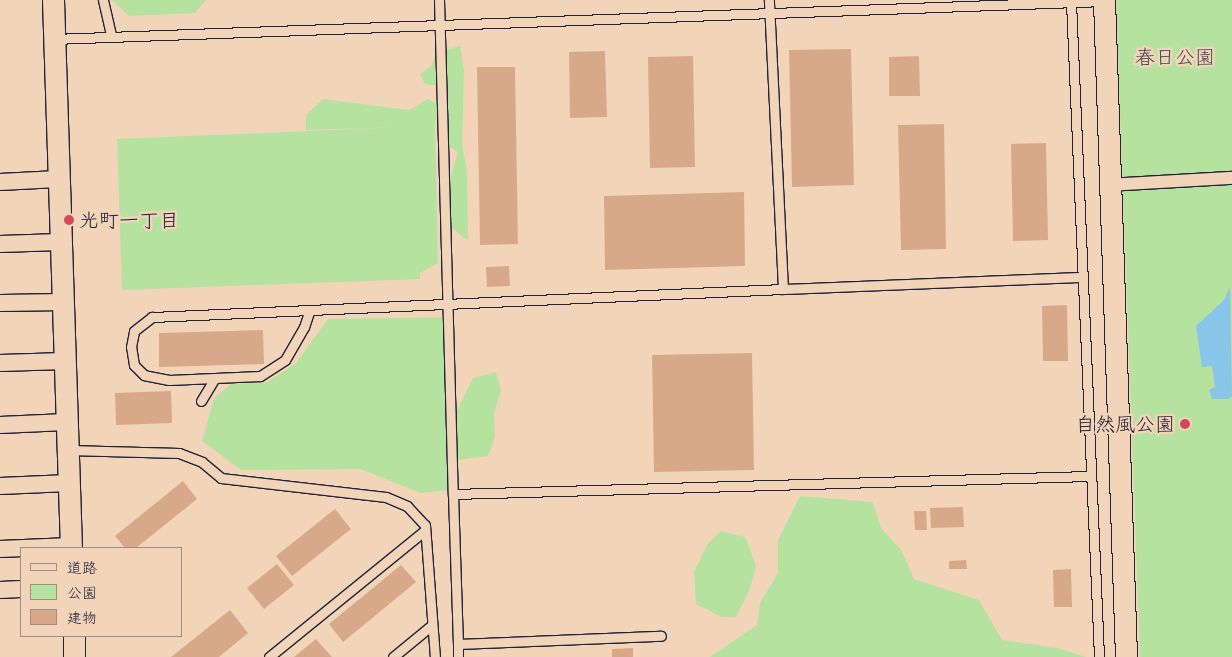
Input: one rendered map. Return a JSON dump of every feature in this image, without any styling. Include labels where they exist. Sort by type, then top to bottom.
[{"type":"street","points":[[53,0],[71,547]]},
{"type":"street","points":[[1104,1],[1126,657]]},
{"type":"street","points":[[1109,185],[1232,178]]},
{"type":"street","points":[[0,182],[58,179]]},
{"type":"street","points":[[0,244],[60,242]]},
{"type":"street","points":[[0,303],[64,302]]},
{"type":"street","points":[[0,364],[65,361]]},
{"type":"street","points":[[0,425],[66,422]]},
{"type":"street","points":[[0,486],[69,483]]},
{"type":"street","points":[[0,549],[20,548]]},
{"type":"street","points":[[0,590],[20,589]]},
{"type":"street","points":[[74,637],[74,657]]},
{"type":"lane","points":[[103,0],[111,36]]},
{"type":"lane","points":[[439,0],[458,657]]},
{"type":"lane","points":[[769,0],[783,289]]},
{"type":"lane","points":[[54,39],[769,13],[933,4],[1104,1]]},
{"type":"lane","points":[[1071,2],[1089,476],[1099,657]]},
{"type":"lane","points":[[309,312],[304,327],[285,360],[260,376],[168,380],[144,375],[134,365],[131,347],[134,332],[152,318],[309,312],[448,302],[1081,277]]},
{"type":"lane","points":[[201,401],[214,379]]},
{"type":"lane","points":[[68,450],[179,453],[202,462],[221,478],[386,497],[407,506],[425,530],[435,657]]},
{"type":"lane","points":[[453,494],[1089,476]]},
{"type":"lane","points":[[269,657],[425,530]]},
{"type":"lane","points":[[393,657],[432,625]]},
{"type":"lane","points":[[458,644],[662,636]]},
{"type":"green space","points":[[112,0],[206,0],[195,13],[129,16]]},
{"type":"green space","name":"自然風公園","points":[[1116,0],[1232,0],[1232,657],[1140,657]]},
{"type":"green space","points":[[460,46],[464,70],[462,145],[467,170],[468,241],[450,226],[442,205],[458,152],[443,142],[439,86],[425,84],[420,74],[431,66],[437,52]]},
{"type":"green space","points":[[323,99],[409,110],[428,99],[440,105],[435,122],[438,263],[420,273],[420,279],[122,290],[117,139],[402,127],[306,130],[306,115]]},
{"type":"green space","points":[[449,317],[450,490],[421,493],[360,469],[241,470],[202,441],[214,398],[231,384],[266,383],[296,363],[328,319]]},
{"type":"green space","points":[[496,372],[501,391],[494,413],[495,437],[488,456],[456,460],[456,413],[473,378]]},
{"type":"green space","points":[[800,496],[873,502],[881,528],[902,551],[914,579],[979,600],[1002,640],[1058,648],[1086,657],[710,657],[757,625],[760,603],[778,573],[778,540]]},
{"type":"green space","points":[[721,531],[745,537],[756,565],[750,589],[736,617],[722,617],[696,604],[694,572],[708,543]]},
{"type":"water","points":[[1230,287],[1232,396],[1228,399],[1212,399],[1209,390],[1215,387],[1212,366],[1202,367],[1196,326],[1224,300]]},
{"type":"building","points":[[851,49],[854,185],[792,187],[789,50]]},
{"type":"building","points":[[605,51],[607,117],[570,118],[569,52]]},
{"type":"building","points":[[693,56],[695,167],[650,168],[648,57]]},
{"type":"building","points":[[919,56],[920,96],[889,96],[889,57]]},
{"type":"building","points":[[477,67],[515,67],[518,244],[480,245]]},
{"type":"building","points":[[944,124],[946,249],[901,250],[898,125]]},
{"type":"building","points":[[1046,143],[1048,240],[1013,241],[1011,144]]},
{"type":"building","points":[[744,192],[745,266],[605,270],[604,196]]},
{"type":"building","points":[[509,266],[510,286],[487,287],[486,267]]},
{"type":"building","points":[[1067,305],[1068,361],[1043,361],[1042,306]]},
{"type":"building","points":[[263,330],[264,364],[159,367],[159,333]]},
{"type":"building","points":[[752,353],[754,470],[654,472],[652,355]]},
{"type":"building","points":[[171,391],[172,423],[116,425],[115,393]]},
{"type":"building","points":[[183,481],[197,499],[137,547],[124,547],[115,536]]},
{"type":"building","points":[[963,507],[964,527],[931,528],[930,508]]},
{"type":"building","points":[[335,509],[351,529],[292,576],[276,556]]},
{"type":"building","points":[[914,511],[926,511],[927,530],[915,530]]},
{"type":"building","points":[[966,560],[967,569],[949,569],[949,561]]},
{"type":"building","points":[[277,564],[294,585],[264,609],[247,588]]},
{"type":"building","points":[[401,565],[416,582],[343,642],[329,624]]},
{"type":"building","points":[[1071,569],[1072,607],[1054,607],[1053,570]]},
{"type":"building","points":[[230,610],[248,633],[219,657],[171,657]]},
{"type":"building","points":[[316,639],[332,657],[294,657]]},
{"type":"building","points":[[633,648],[633,657],[612,657],[612,649]]},
{"type":"place","name":"光町一丁目","points":[[69,220]]},
{"type":"place","name":"自然風公園","points":[[1185,424]]},
{"type":"park label","name":"春日公園","points":[[1175,57]]}]
